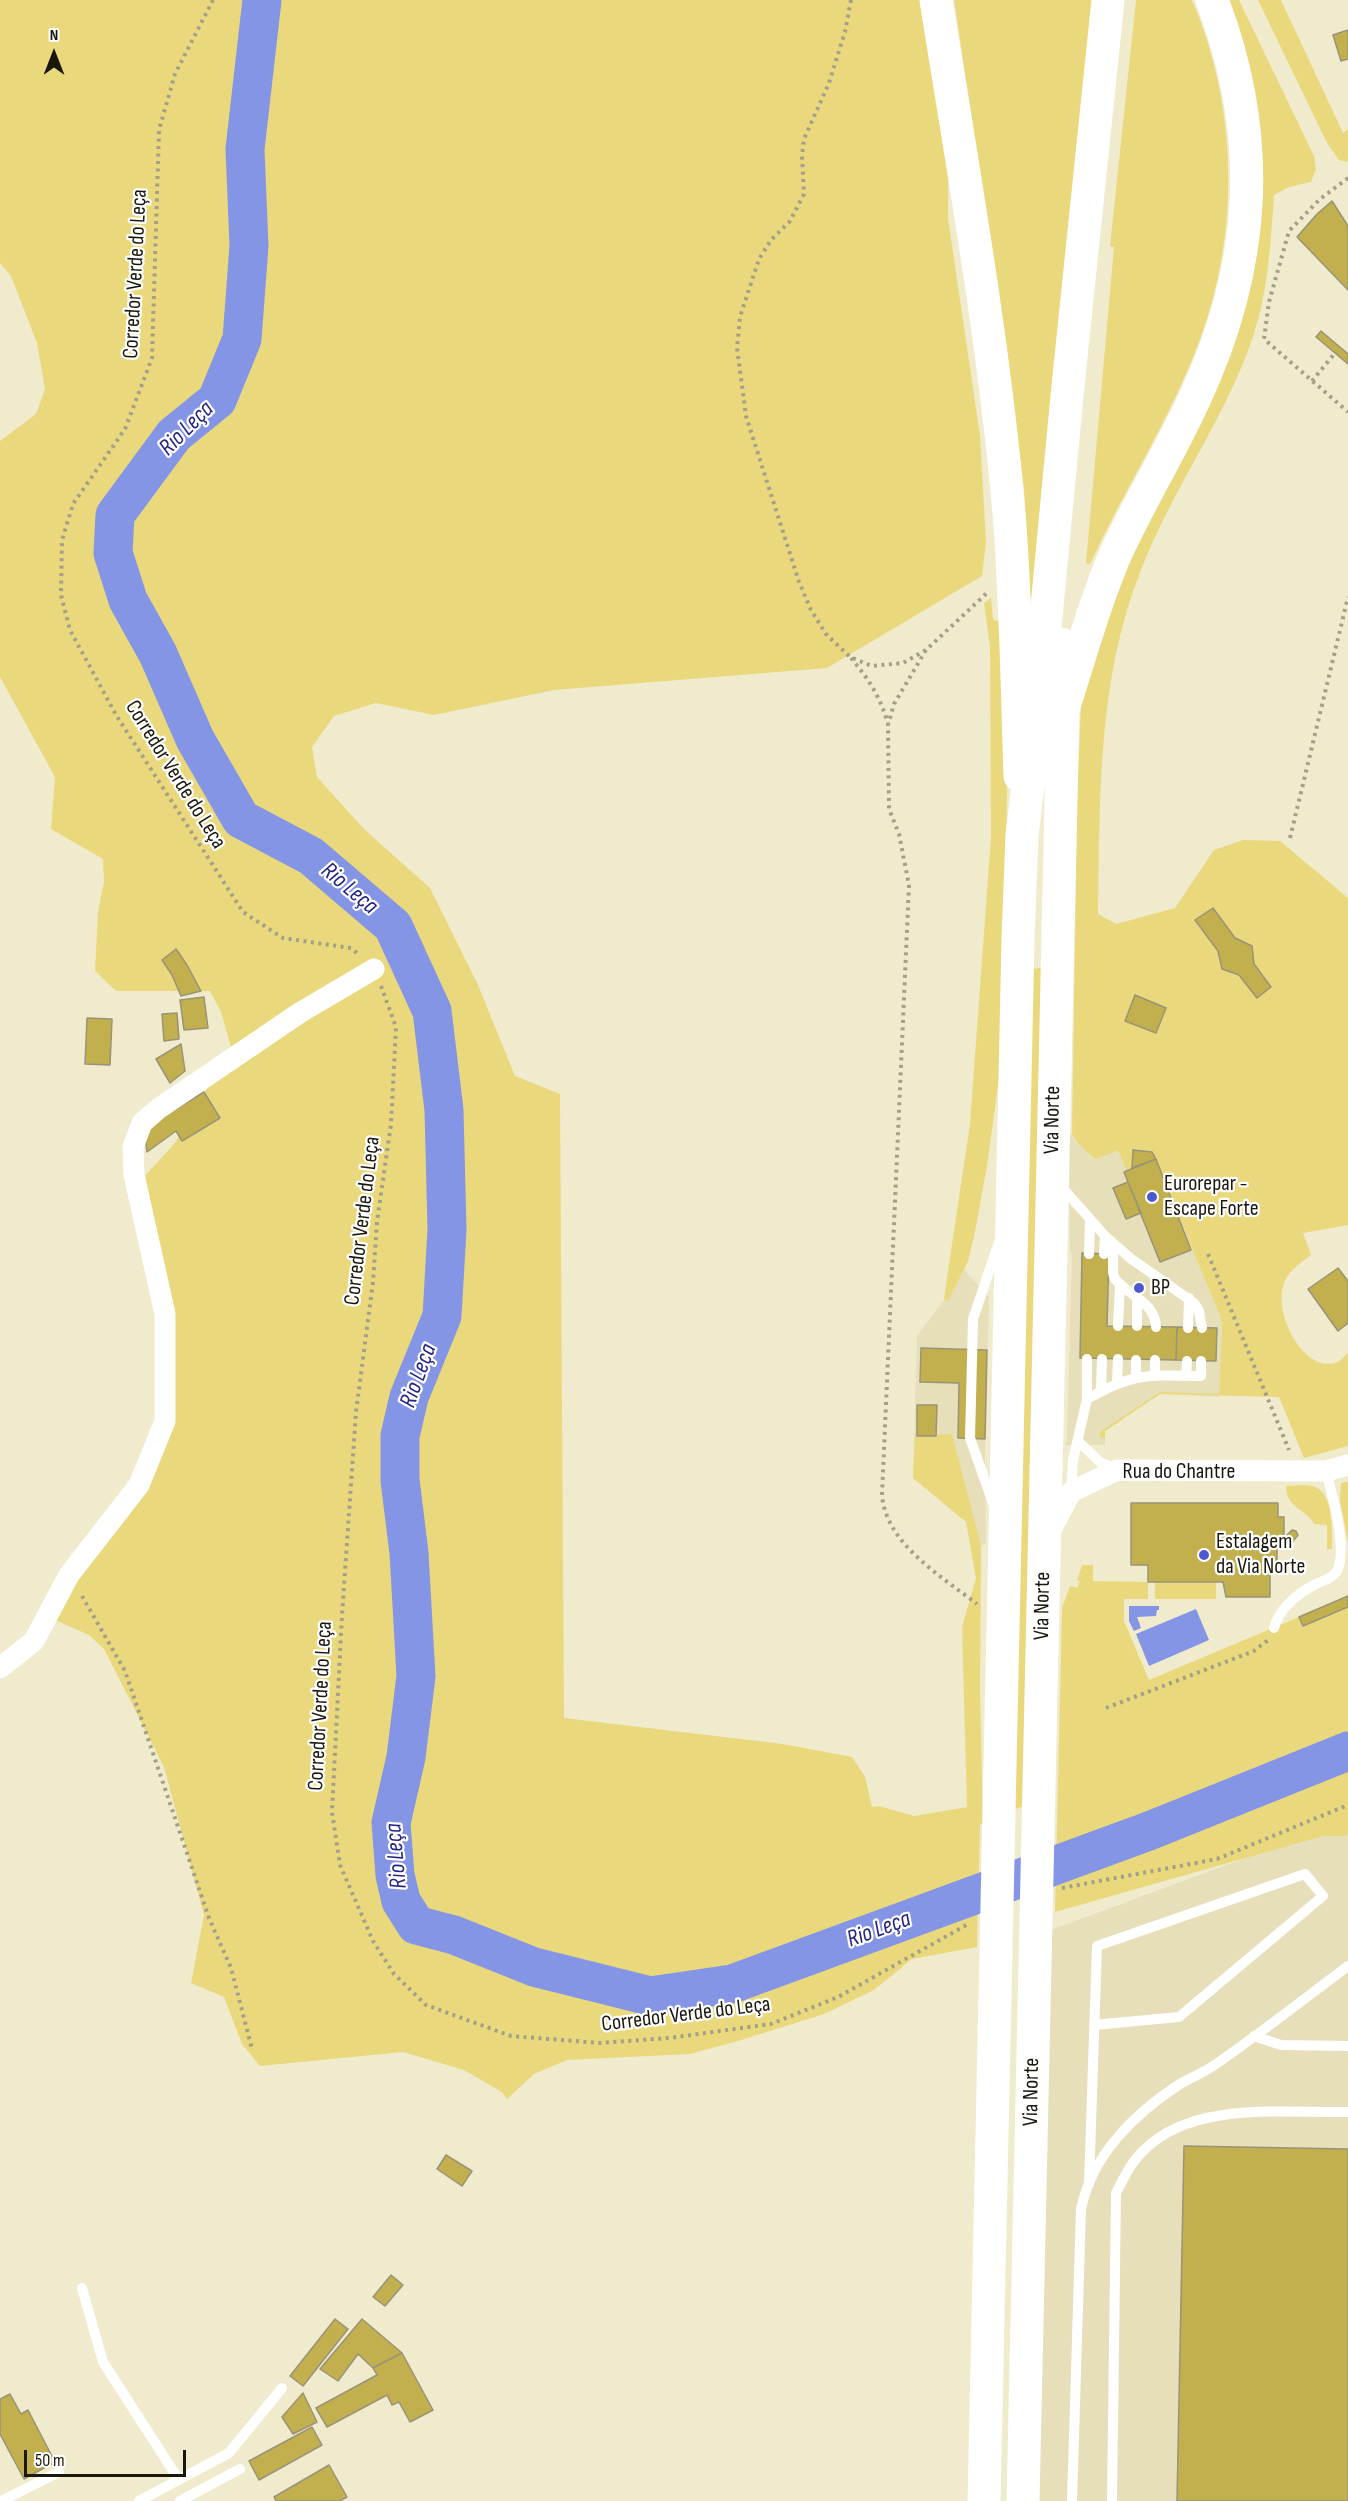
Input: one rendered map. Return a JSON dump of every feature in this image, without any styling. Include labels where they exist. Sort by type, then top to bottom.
[{"type":"main road","points":[[936,0],[990,352],[1009,511],[1022,834]]},
{"type":"main road","points":[[1022,834],[1036,722],[1108,0]]},
{"type":"main road","points":[[1063,711],[1061,636],[1069,527],[1121,0]]},
{"type":"main road","points":[[1063,711],[1096,602],[1141,501],[1194,401],[1217,346],[1233,298],[1247,206],[1244,133],[1233,66],[1212,0]]},
{"type":"main road","name":"Via Norte","points":[[1023,2501],[1063,711]]},
{"type":"main road","name":"Via Norte","points":[[984,2501],[986,1929],[1000,1816],[1022,834]]},
{"type":"street","points":[[0,1668],[34,1641],[69,1575],[139,1485],[165,1421],[165,1314],[134,1175],[133,1147],[142,1123],[158,1109],[301,1012],[374,969]]},
{"type":"street","name":"Rua do Chantre","points":[[1071,1492],[1117,1470],[1298,1472],[1326,1471],[1348,1464]]},
{"type":"street","points":[[1044,1542],[1071,1492]]},
{"type":"lane","points":[[1052,1175],[1090,1222],[1109,1240],[1189,1298],[1199,1311],[1202,1328]]},
{"type":"lane","points":[[1089,1254],[1090,1222]]},
{"type":"lane","points":[[1104,1254],[1109,1240]]},
{"type":"lane","points":[[1109,1240],[1113,1273],[1120,1285],[1151,1310],[1156,1319],[1156,1327]]},
{"type":"lane","points":[[1118,1326],[1120,1285]]},
{"type":"lane","points":[[1137,1298],[1137,1326]]},
{"type":"lane","points":[[1188,1328],[1189,1298]]},
{"type":"lane","points":[[1071,1492],[1073,1460],[1079,1442],[1087,1399],[1087,1359]]},
{"type":"lane","points":[[1101,1390],[1102,1359]]},
{"type":"lane","points":[[1117,1383],[1118,1359]]},
{"type":"lane","points":[[1136,1360],[1136,1376]]},
{"type":"lane","points":[[1155,1360],[1155,1375]]},
{"type":"lane","points":[[1186,1361],[1186,1376]]},
{"type":"lane","points":[[1087,1399],[1101,1390],[1136,1376],[1201,1376],[1201,1361]]},
{"type":"lane","points":[[1079,1442],[1100,1462],[1117,1470]]},
{"type":"lane","points":[[1274,1628],[1280,1613],[1293,1600],[1311,1587],[1332,1577],[1338,1569],[1341,1556],[1339,1523],[1326,1471]]},
{"type":"lane","points":[[1089,2184],[1094,2025],[1097,1946],[1305,1874],[1323,1896],[1179,2017],[1094,2025]]},
{"type":"lane","points":[[1072,2501],[1081,2209],[1099,2162],[1130,2123],[1146,2108],[1182,2083],[1214,2066],[1348,1966]]},
{"type":"lane","points":[[1254,2036],[1281,2044],[1348,2046]]},
{"type":"lane","points":[[1112,2501],[1116,2193],[1129,2168],[1144,2150],[1167,2133],[1182,2124],[1201,2118],[1222,2114],[1348,2112]]},
{"type":"lane","points":[[82,2288],[103,2362],[179,2480]]},
{"type":"lane","points":[[139,2501],[229,2452],[282,2388]]},
{"type":"lane","points":[[180,2501],[240,2469]]},
{"type":"lane","points":[[1,2501],[59,2472]]},
{"type":"path","name":"Corredor Verde do Leça","points":[[213,0],[175,74],[159,130],[152,358],[125,429],[73,504],[62,540],[61,595],[70,630],[116,714],[243,912],[283,938],[351,948],[374,969],[396,1026],[391,1124],[377,1222],[373,1282],[356,1412],[342,1615],[332,1812],[340,1865],[374,1941],[394,1974],[426,2005],[511,2036],[600,2043],[669,2038],[771,2024],[838,1997],[986,1929]]},
{"type":"path","points":[[851,0],[845,32],[830,83],[804,139],[802,156],[804,194],[790,221],[771,240],[759,259],[740,317],[737,348],[746,416],[799,582],[811,610],[826,634],[867,676],[885,712],[888,725],[889,809],[899,834],[909,885],[883,1508],[889,1523],[915,1554],[1004,1624]]},
{"type":"path","points":[[1348,178],[1320,199],[1289,231],[1269,302],[1264,339],[1348,412]]},
{"type":"path","points":[[1312,381],[1335,353]]},
{"type":"path","points":[[849,657],[872,666],[889,665],[903,663],[926,650],[983,597],[1012,564]]},
{"type":"path","points":[[1290,838],[1348,597]]},
{"type":"path","points":[[888,725],[894,705],[926,650]]},
{"type":"path","points":[[1208,1254],[1298,1472]]},
{"type":"path","points":[[69,1575],[125,1671],[209,1918],[231,1968],[252,2049]]},
{"type":"path","points":[[1106,1708],[1254,1651],[1271,1637],[1274,1628]]},
{"type":"path","points":[[1058,1888],[1217,1859],[1348,1805]]},
{"type":"shaded area","points":[[0,0],[922,0],[948,173],[948,218],[980,436],[986,542],[982,576],[827,668],[554,690],[434,715],[376,703],[334,716],[312,747],[317,777],[364,829],[430,888],[478,985],[515,1076],[560,1094],[564,1718],[783,1744],[852,1757],[865,1777],[872,1807],[879,1806],[914,1816],[967,1807],[962,1627],[976,1578],[966,1522],[913,1478],[915,1433],[917,1436],[952,1434],[981,1546],[980,1690],[983,1823],[980,1825],[977,1947],[912,1959],[874,1990],[824,2014],[738,2041],[690,2054],[567,2060],[534,2074],[507,2099],[502,2092],[464,2070],[403,2052],[260,2066],[242,2044],[224,1997],[191,1983],[204,1915],[164,1767],[104,1649],[89,1635],[55,1620],[175,1399],[143,1178],[175,1143],[231,1047],[221,1012],[210,991],[116,991],[95,971],[98,912],[104,882],[103,859],[51,829],[55,777],[0,677],[0,441],[36,414],[45,389],[37,343],[11,276],[0,263]]},
{"type":"shaded area","points":[[954,0],[1093,0],[1032,652],[1024,489],[1003,326]]},
{"type":"shaded area","points":[[1136,0],[1192,0],[1208,44],[1219,89],[1226,134],[1228,180],[1226,226],[1219,272],[1208,317],[1192,360],[1090,564],[1086,563],[1114,247],[1110,246]]},
{"type":"shaded area","points":[[1219,0],[1239,0],[1314,156],[1316,169],[1311,182],[1289,187],[1274,195],[1265,289],[1247,353],[1219,416],[1154,538],[1127,612],[1116,654],[1104,740],[1099,827],[1098,914],[1116,924],[1175,908],[1214,850],[1243,840],[1280,841],[1348,898],[1348,1225],[1303,1233],[1311,1255],[1287,1277],[1282,1290],[1282,1304],[1292,1336],[1312,1359],[1324,1364],[1337,1362],[1348,1353],[1348,1446],[1304,1458],[1279,1397],[1160,1394],[1105,1431],[1105,1438],[1099,1437],[1101,1431],[1160,1392],[1219,1394],[1222,1321],[1152,1152],[1133,1151],[1132,1168],[1127,1171],[1118,1150],[1096,1159],[1079,1144],[1072,1134],[1077,799],[1081,705],[1097,636],[1245,276]]},
{"type":"shaded area","points":[[1258,0],[1281,0],[1343,133],[1348,129],[1348,162],[1339,160],[1327,143]]},
{"type":"shaded area","points":[[991,598],[993,620],[1005,622],[1009,691],[1002,1056],[987,1166],[974,1237],[968,1261],[948,1301],[944,1298],[970,1124],[991,837],[990,647],[984,603]]},
{"type":"shaded area","points":[[1042,967],[1024,1806],[1013,1810],[1031,970]]},
{"type":"shaded area","name":"BP","points":[[1072,1134],[1076,1142],[1152,1152],[1222,1321],[1219,1397],[1160,1394],[1105,1431],[1105,1445],[1065,1445],[1067,1441],[1072,1255],[1070,1251],[1069,1135]]},
{"type":"shaded area","points":[[959,1264],[989,1297],[985,1443],[986,1543],[981,1546],[976,1530],[913,1478],[917,1336],[946,1297]]},
{"type":"shaded area","points":[[1348,1482],[1348,1542],[1340,1500],[1341,1483]]},
{"type":"shaded area","points":[[1286,1486],[1315,1487],[1326,1497],[1331,1515],[1332,1549],[1327,1549],[1327,1525],[1314,1524],[1289,1500]]},
{"type":"shaded area","points":[[1082,1565],[1093,1565],[1093,1581],[1148,1582],[1148,1599],[1124,1599],[1124,1621],[1149,1680],[1299,1617],[1303,1626],[1348,1607],[1348,1833],[1345,1836],[1323,1836],[1055,1912],[1062,1608],[1070,1586],[1077,1588],[1080,1582],[1077,1580]]},
{"type":"shaded area","points":[[1155,1582],[1216,1582],[1216,1599],[1155,1599]]},
{"type":"shaded area","points":[[1348,1820],[1348,2501],[1039,2501],[1051,1930]]},
{"type":"water","points":[[1129,1606],[1159,1606],[1159,1610],[1156,1616],[1137,1617],[1141,1628],[1134,1631],[1129,1621]]},
{"type":"water","points":[[1196,1609],[1209,1640],[1149,1666],[1136,1634]]},
{"type":"building","points":[[1348,30],[1348,59],[1341,61],[1333,35]]},
{"type":"building","points":[[1332,201],[1348,226],[1348,290],[1297,237]]},
{"type":"building","points":[[1321,331],[1348,354],[1348,364],[1316,337]]},
{"type":"building","points":[[1213,908],[1235,938],[1252,946],[1254,964],[1271,987],[1257,998],[1239,975],[1222,969],[1218,951],[1195,920]]},
{"type":"building","points":[[176,949],[201,991],[181,996],[172,975],[162,960]]},
{"type":"building","points":[[1135,995],[1166,1008],[1156,1033],[1125,1021]]},
{"type":"building","points":[[204,997],[208,1028],[184,1030],[180,1000]]},
{"type":"building","points":[[177,1013],[179,1039],[164,1041],[162,1014]]},
{"type":"building","points":[[87,1018],[112,1019],[110,1065],[85,1064]]},
{"type":"building","points":[[181,1044],[185,1071],[170,1083],[156,1059]]},
{"type":"building","points":[[204,1092],[220,1118],[182,1141],[176,1131],[147,1152],[144,1128]]},
{"type":"building","points":[[1133,1150],[1152,1152],[1156,1159],[1132,1168]]},
{"type":"building","points":[[1156,1159],[1191,1250],[1160,1262],[1124,1172]]},
{"type":"building","points":[[1128,1182],[1141,1213],[1126,1219],[1113,1188]]},
{"type":"building","points":[[1082,1253],[1109,1254],[1107,1326],[1177,1327],[1176,1360],[1080,1358]]},
{"type":"building","points":[[1338,1268],[1348,1281],[1348,1323],[1338,1331],[1308,1289]]},
{"type":"building","points":[[1177,1327],[1217,1328],[1216,1361],[1176,1360]]},
{"type":"building","points":[[921,1348],[987,1350],[985,1439],[958,1438],[959,1383],[920,1382]]},
{"type":"building","points":[[917,1405],[937,1405],[936,1436],[917,1436]]},
{"type":"building","name":"Estalagem da Via Norte","points":[[1131,1503],[1278,1503],[1278,1517],[1284,1517],[1284,1538],[1292,1530],[1298,1535],[1290,1545],[1277,1543],[1277,1565],[1270,1565],[1270,1597],[1226,1597],[1223,1582],[1148,1582],[1148,1565],[1131,1565]]},
{"type":"building","points":[[1348,1596],[1348,1607],[1303,1626],[1299,1617]]},
{"type":"building","points":[[1184,2146],[1348,2149],[1348,2501],[1177,2501]]},
{"type":"building","points":[[446,2155],[472,2171],[462,2186],[437,2169]]},
{"type":"building","points":[[391,2275],[403,2285],[385,2306],[373,2297]]},
{"type":"building","points":[[335,2319],[348,2329],[303,2386],[290,2376]]},
{"type":"building","points":[[362,2319],[402,2353],[373,2368],[358,2354],[338,2381],[320,2369]]},
{"type":"building","points":[[402,2353],[433,2410],[410,2422],[399,2402],[392,2405],[387,2395],[327,2427],[316,2408],[377,2375],[373,2368]]},
{"type":"building","points":[[303,2393],[317,2422],[293,2434],[282,2417]]},
{"type":"building","points":[[10,2394],[21,2414],[28,2410],[55,2462],[24,2479],[0,2434],[0,2399]]},
{"type":"building","points":[[312,2427],[322,2445],[259,2480],[249,2461]]},
{"type":"building","points":[[329,2465],[347,2497],[340,2501],[276,2501],[274,2497]]},
{"type":"waterway","name":"Rio Leça","points":[[262,0],[245,149],[249,246],[242,339],[217,400],[174,435],[115,515],[113,553],[128,600],[158,654],[195,739],[241,819],[311,856],[393,926],[432,1011],[444,1110],[447,1230],[442,1316],[409,1397],[400,1436],[400,1480],[409,1553],[416,1676],[406,1757],[391,1823],[395,1875],[401,1901],[416,1925],[454,1935],[534,1967],[650,1996],[732,1984],[1149,1831],[1348,1751]]},
{"type":"place","name":"Eurorepar - Escape Forte","points":[[1152,1197]]},
{"type":"place","name":"BP","points":[[1139,1288]]},
{"type":"place","name":"Estalagem da Via Norte","points":[[1204,1555]]}]
